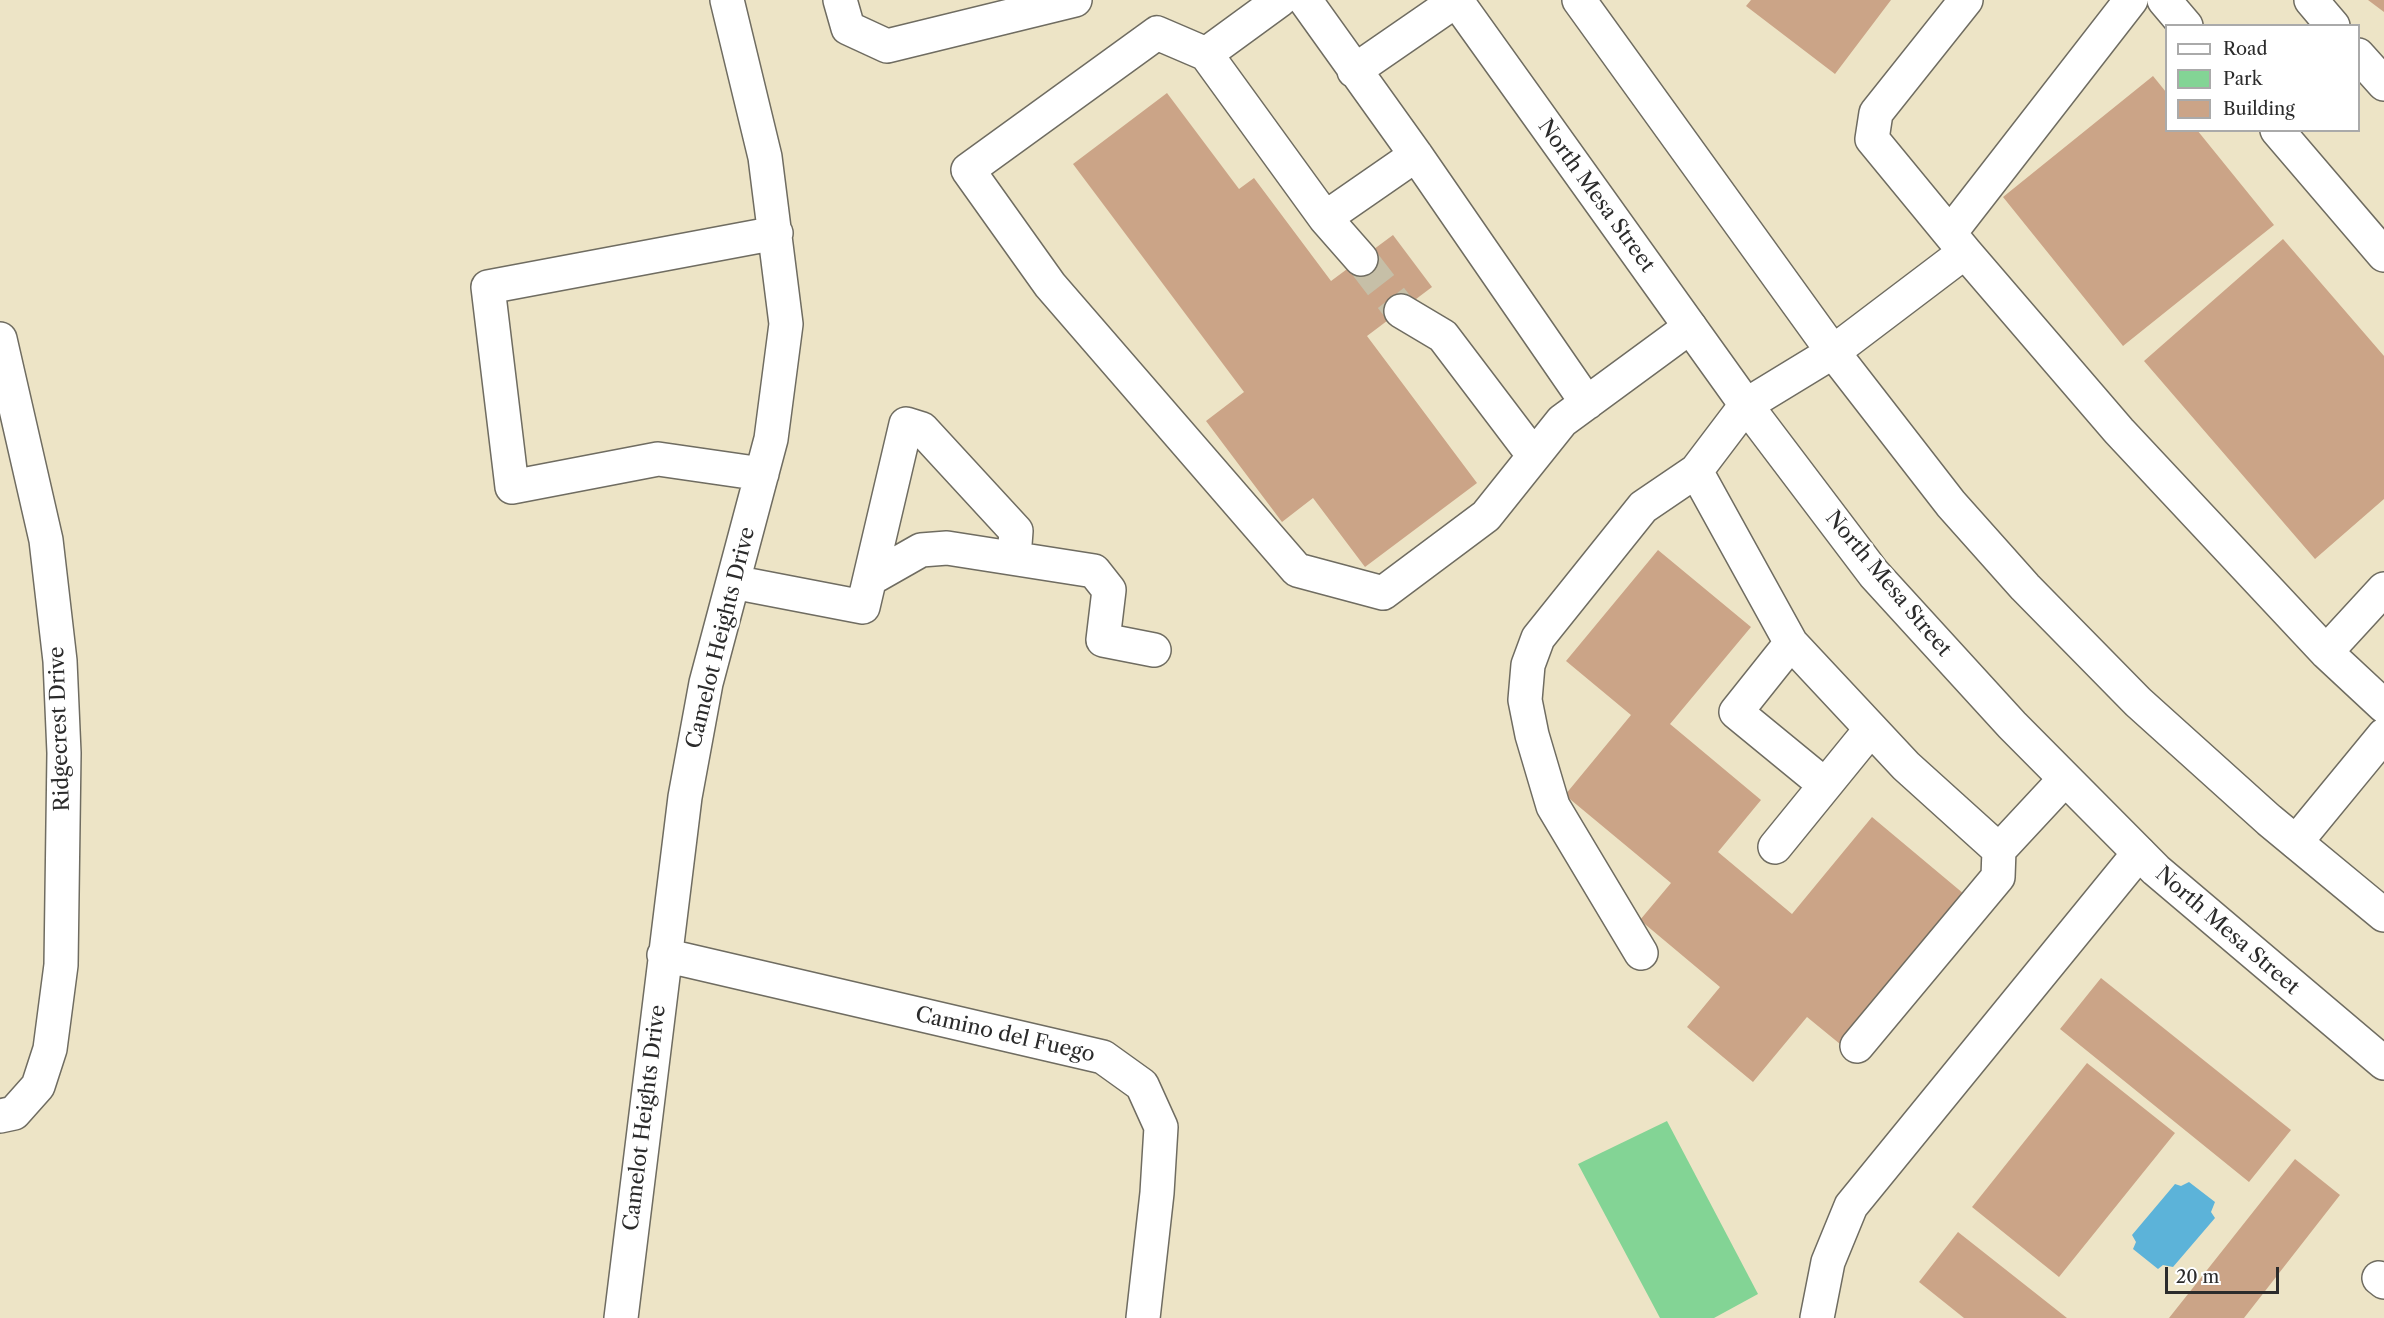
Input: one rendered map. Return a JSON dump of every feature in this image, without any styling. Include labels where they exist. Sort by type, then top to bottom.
[{"type":"street","name":"Camelot Heights Drive","points":[[621,1318],[685,797],[706,683],[771,439],[786,324],[765,157],[727,0]]},
{"type":"street","points":[[840,0],[848,28],[888,46],[1075,0]]},
{"type":"street","points":[[1206,54],[1280,0]]},
{"type":"street","points":[[1305,0],[1416,155],[1587,403]]},
{"type":"street","points":[[1354,71],[1456,0]]},
{"type":"street","name":"North Mesa Street","points":[[1456,0],[1746,405],[1874,574],[2012,725],[2139,853],[2182,893],[2384,1063]]},
{"type":"street","points":[[1579,0],[1833,352],[1952,504],[2025,587],[2138,702],[2296,842],[2384,915]]},
{"type":"street","points":[[1966,0],[1876,113],[1872,139],[1957,243],[2119,431],[2326,652],[2384,706]]},
{"type":"street","points":[[1641,953],[1553,806],[1532,735],[1525,700],[1528,665],[1538,638],[1643,507],[1696,471],[1746,405],[1833,352],[1957,243],[2131,0]]},
{"type":"street","points":[[2164,0],[2184,24]]},
{"type":"street","points":[[2311,0],[2331,24]]},
{"type":"street","points":[[1361,259],[1325,218],[1206,54],[1157,33],[968,170],[1050,285],[1297,570],[1383,593],[1486,516],[1562,421],[1690,327]]},
{"type":"street","points":[[2360,57],[2384,84]]},
{"type":"street","points":[[2279,132],[2384,255]]},
{"type":"street","points":[[1325,218],[1416,155]]},
{"type":"street","points":[[762,474],[658,459],[512,487],[488,287],[776,233]]},
{"type":"street","points":[[1401,311],[1443,336],[1534,456]]},
{"type":"street","name":"Ridgecrest Drive","points":[[0,339],[46,540],[60,661],[64,753],[61,965],[50,1048],[38,1086],[7,1114]]},
{"type":"street","points":[[733,582],[863,607],[906,424],[922,429],[1016,531],[1014,558]]},
{"type":"street","points":[[1696,471],[1791,643],[1906,766],[1999,850]]},
{"type":"street","points":[[870,579],[921,550],[947,548],[1094,571],[1109,590],[1103,640],[1154,650]]},
{"type":"street","points":[[2326,652],[2384,589]]},
{"type":"street","points":[[1791,643],[1736,712],[1826,785]]},
{"type":"street","points":[[1775,847],[1871,729]]},
{"type":"street","points":[[2296,842],[2384,735]]},
{"type":"street","points":[[1857,1046],[1998,877],[1999,850],[2065,779]]},
{"type":"street","points":[[1817,1318],[1828,1263],[1851,1206],[2139,853]]},
{"type":"street","name":"Camino del Fuego","points":[[664,955],[1103,1057],[1142,1085],[1161,1127],[1157,1193],[1143,1318]]},
{"type":"green space","points":[[1667,1121],[1758,1294],[1714,1318],[1660,1318],[1578,1164]]},
{"type":"water","points":[[2189,1182],[2215,1202],[2211,1212],[2215,1218],[2173,1267],[2163,1265],[2158,1269],[2133,1249],[2136,1242],[2132,1235],[2175,1184],[2181,1186]]},
{"type":"building","points":[[1751,0],[1891,0],[1835,74],[1746,6]]},
{"type":"building","points":[[2368,0],[2384,0],[2384,12]]},
{"type":"building","points":[[2153,76],[2165,91],[2165,132],[2199,132],[2274,225],[2123,346],[2003,197]]},
{"type":"building","points":[[1167,93],[1239,189],[1254,178],[1331,281],[1393,235],[1432,287],[1367,336],[1477,483],[1365,567],[1313,498],[1282,522],[1206,421],[1244,392],[1073,164]]},
{"type":"building","points":[[2283,239],[2384,356],[2384,499],[2315,559],[2144,361]]},
{"type":"building","points":[[1658,550],[1751,627],[1670,724],[1761,800],[1718,852],[1792,914],[1872,817],[1964,894],[1840,1044],[1807,1017],[1753,1082],[1687,1027],[1720,987],[1640,920],[1671,883],[1565,795],[1631,715],[1566,661]]},
{"type":"building","points":[[2101,978],[2291,1130],[2249,1182],[2060,1029]]},
{"type":"building","points":[[2087,1063],[2175,1133],[2059,1277],[1972,1207]]},
{"type":"building","points":[[2295,1159],[2340,1195],[2244,1318],[2169,1318]]},
{"type":"building","points":[[1958,1232],[2067,1318],[1964,1318],[1919,1282]]},
{"type":"tunnel","points":[[1361,259],[1401,311]]}]
